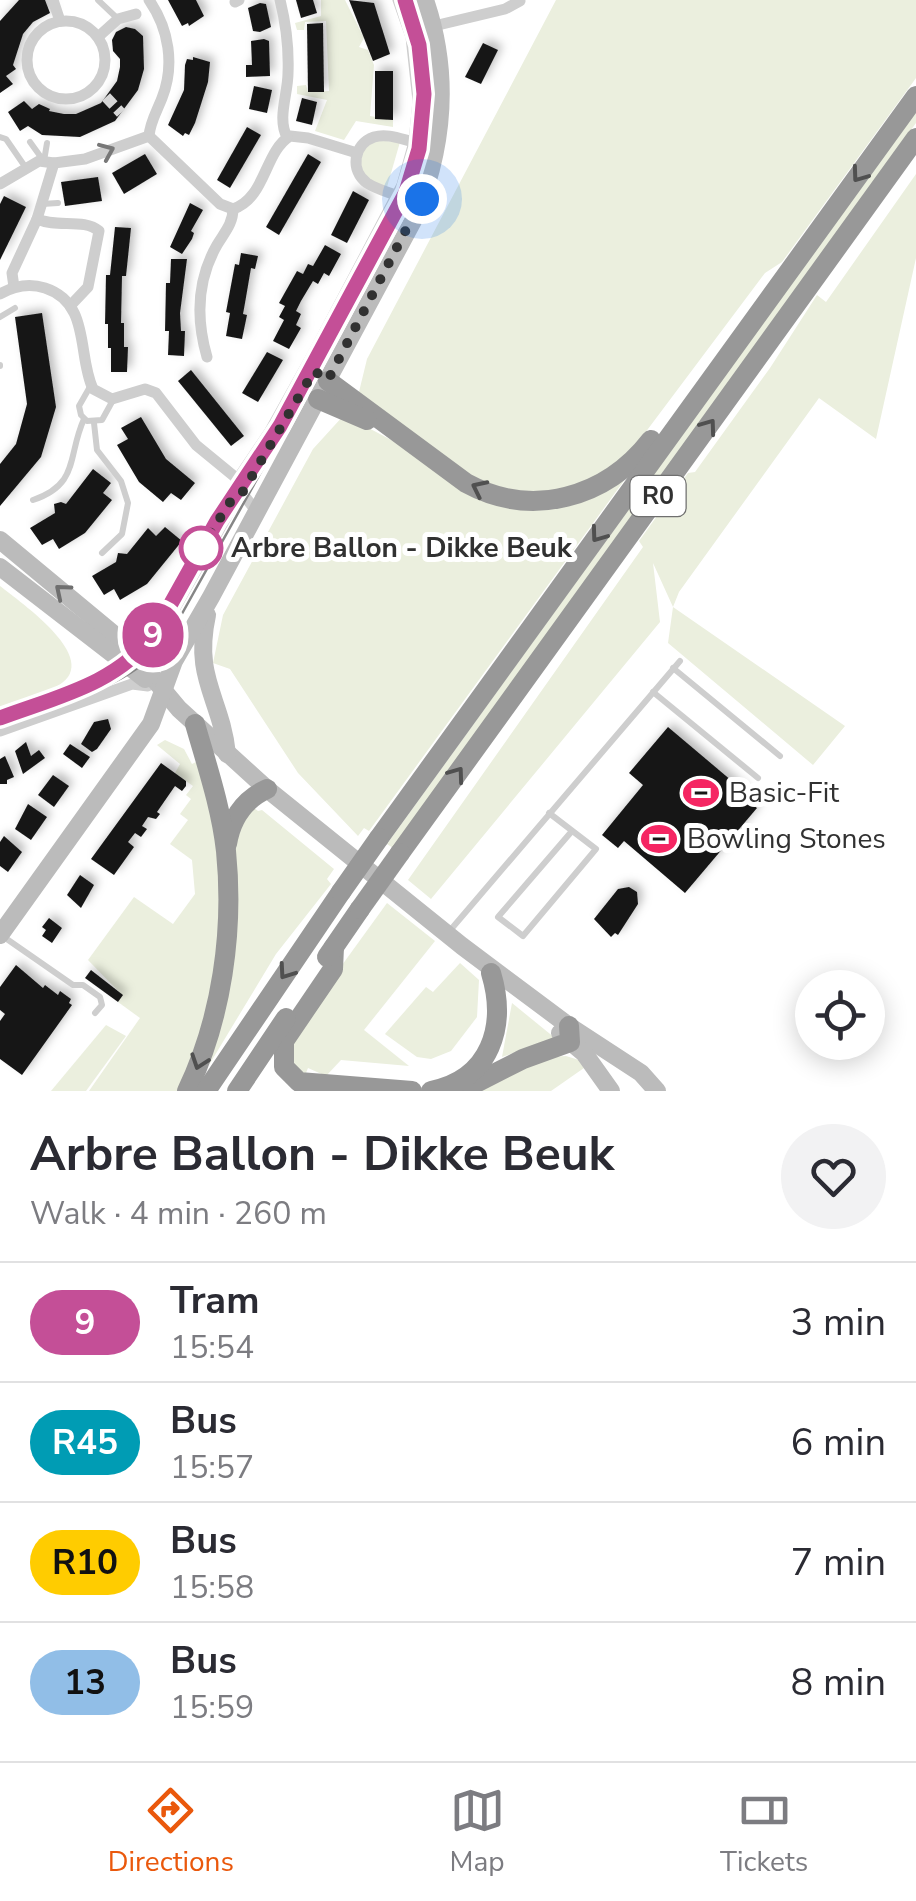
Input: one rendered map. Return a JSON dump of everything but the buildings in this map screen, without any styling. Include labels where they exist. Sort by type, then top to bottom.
[{"type":"highway","name":"R0","points":[[206,1091],[379,838],[916,96]]},
{"type":"highway","name":"R0","points":[[237,1091],[360,909],[916,138]]},
{"type":"highway","points":[[320,383],[478,489],[512,500],[574,496],[596,488],[624,470],[652,439],[675,428]]},
{"type":"highway","points":[[187,1091],[206,1042],[224,963],[227,931],[226,851],[215,792],[195,724]]},
{"type":"highway","points":[[226,851],[233,819],[250,800],[267,790]]},
{"type":"highway","points":[[334,947],[333,969],[284,1041],[284,1067],[298,1082],[412,1091]]},
{"type":"highway","points":[[431,1091],[468,1076],[484,1058],[499,1016],[491,973]]},
{"type":"highway","points":[[460,1091],[523,1059],[574,1040]]},
{"type":"main road","points":[[0,935],[152,724],[174,661],[257,512],[320,383],[404,239],[426,191],[442,104],[439,52],[425,0]]},
{"type":"main road","points":[[0,540],[123,642],[162,691],[267,790],[574,1040],[610,1090]]},
{"type":"main road","points":[[0,567],[162,691]]},
{"type":"main road","points":[[212,597],[203,633],[202,662],[224,728],[228,754]]},
{"type":"main road","points":[[462,946],[574,1040],[633,1067],[651,1089]]},
{"type":"main road","points":[[610,1090],[617,1071],[633,1067]]},
{"type":"street","points":[[149,0],[164,28],[169,62],[166,85],[149,136]]},
{"type":"street","points":[[149,136],[220,204],[233,209],[243,206],[287,137],[282,121],[288,59],[280,0]]},
{"type":"street","points":[[236,480],[270,431],[398,196],[414,142],[418,91],[410,37],[398,0]]},
{"type":"street","points":[[434,26],[506,9],[521,1]]},
{"type":"street","points":[[54,2],[60,22]]},
{"type":"street","points":[[98,37],[118,19],[136,14]]},
{"type":"street","points":[[60,22],[81,24],[98,37],[106,58],[103,74],[95,87],[81,97],[63,100],[46,95],[33,83],[27,64],[30,45],[42,29],[60,22]]},
{"type":"street","points":[[95,87],[106,97]]},
{"type":"street","points":[[0,184],[26,168],[98,156],[128,141],[149,136]]},
{"type":"street","points":[[398,196],[362,179],[356,167],[357,153],[365,142],[377,136],[414,142]]},
{"type":"street","points":[[287,137],[308,138],[357,153]]},
{"type":"street","points":[[14,287],[12,273],[37,220],[49,162]]},
{"type":"street","points":[[206,357],[200,291],[208,264],[233,218],[233,209]]},
{"type":"street","points":[[37,220],[61,226],[90,224],[99,230],[88,287],[70,306]]},
{"type":"street","points":[[0,294],[14,287],[44,288],[60,296],[80,326],[91,385],[97,393],[113,398],[140,390],[153,391],[196,445],[236,480],[257,512]]},
{"type":"street","points":[[0,732],[132,684],[162,691]]},
{"type":"lane","points":[[98,0],[118,19]]},
{"type":"lane","points":[[162,691],[150,666],[152,654],[242,493],[320,383],[396,221],[421,156],[427,84],[422,44],[408,0]]},
{"type":"lane","points":[[0,138],[6,139],[26,168]]},
{"type":"lane","points":[[30,142],[49,162]]},
{"type":"lane","points":[[47,143],[49,162]]},
{"type":"lane","points":[[42,204],[58,203]]},
{"type":"lane","points":[[0,317],[15,308]]},
{"type":"lane","points":[[33,500],[48,494],[66,478],[73,465],[76,438],[84,419],[79,406],[91,385]]},
{"type":"lane","points":[[84,419],[94,422],[105,418],[113,398]]},
{"type":"lane","points":[[94,422],[98,450],[121,481],[128,502],[122,534],[102,553]]},
{"type":"lane","points":[[123,642],[138,644],[150,638],[217,520],[234,496],[242,493]]},
{"type":"lane","points":[[447,934],[676,664],[780,756]]},
{"type":"lane","points":[[653,692],[758,778]]},
{"type":"lane","points":[[549,814],[572,831],[596,850],[523,936],[498,918],[572,831]]},
{"type":"lane","points":[[0,935],[73,985],[84,985],[97,994],[102,1005],[95,1014]]},
{"type":"green space","points":[[321,0],[345,0],[364,38],[359,47],[368,50],[374,65],[370,116],[393,120],[393,127],[356,121],[344,140],[315,131],[327,100],[297,94],[297,86],[306,85],[308,92],[329,91],[326,21],[305,22],[304,30],[297,30],[295,23],[321,16]]},
{"type":"green space","points":[[556,0],[916,0],[916,78],[782,262],[765,273],[636,445],[617,465],[584,485],[529,495],[473,479],[358,396],[367,359]]},
{"type":"green space","points":[[916,111],[916,123],[393,848],[387,844]]},
{"type":"green space","points":[[372,140],[400,142],[387,187],[375,184],[362,172],[359,155]]},
{"type":"green space","points":[[916,174],[916,258],[876,439],[819,398],[679,592],[673,607],[653,563],[660,622],[431,899],[408,880],[643,547],[639,541],[688,473],[695,472],[817,295],[826,302]]},
{"type":"green space","points":[[344,415],[518,507],[631,471],[369,831],[364,828],[358,836],[298,773],[230,669],[213,663],[223,615],[313,449]]},
{"type":"green space","points":[[0,586],[54,632],[71,661],[70,674],[59,685],[0,707]]},
{"type":"green space","points":[[673,607],[845,726],[813,765],[668,643]]},
{"type":"green space","points":[[165,740],[184,749],[192,764],[196,762],[213,819],[220,885],[217,952],[208,1012],[180,1091],[89,1091],[140,1018],[118,1002],[122,995],[88,960],[134,897],[173,924],[195,894],[192,860],[170,844],[188,820],[180,814],[191,799],[186,795],[193,786],[175,773],[180,764],[157,745]]},
{"type":"green space","points":[[252,806],[334,869],[327,879],[331,884],[276,954],[209,1065],[236,836]]},
{"type":"green space","points":[[387,903],[435,941],[364,1030],[409,1066],[341,1060],[326,1076],[308,1068],[303,1080],[287,1050],[295,1030]]},
{"type":"green space","points":[[460,963],[479,980],[477,1017],[451,1051],[431,1059],[417,1057],[385,1034],[426,987],[433,992]]},
{"type":"green space","points":[[512,1003],[555,1038],[502,1057]]},
{"type":"green space","points":[[106,1025],[126,1036],[86,1091],[51,1091]]},
{"type":"green space","points":[[551,1057],[579,1060],[584,1068],[551,1091],[472,1091]]},
{"type":"tunnel","points":[[106,97],[121,113]]},
{"type":"tram line","name":"9","points":[[0,718],[105,678],[141,651],[217,521],[280,426],[395,215],[416,162],[423,121],[423,78],[419,45],[405,0]]},
{"type":"tram line","points":[[0,724],[114,682],[135,670],[169,637],[387,246],[415,186],[426,144],[430,82],[424,40],[412,0]]},
{"type":"tram line","points":[[139,652],[154,634],[210,532]]},
{"type":"place","name":"Arbre Ballon - Dikke Beuk","points":[[201,548]]},
{"type":"place","name":"Basic-Fit","points":[[701,793]]},
{"type":"place","name":"Bowling Stones","points":[[659,839]]},
{"type":"route","points":[[201,548],[234,496],[242,493],[314,371],[328,380],[422,199]]}]
